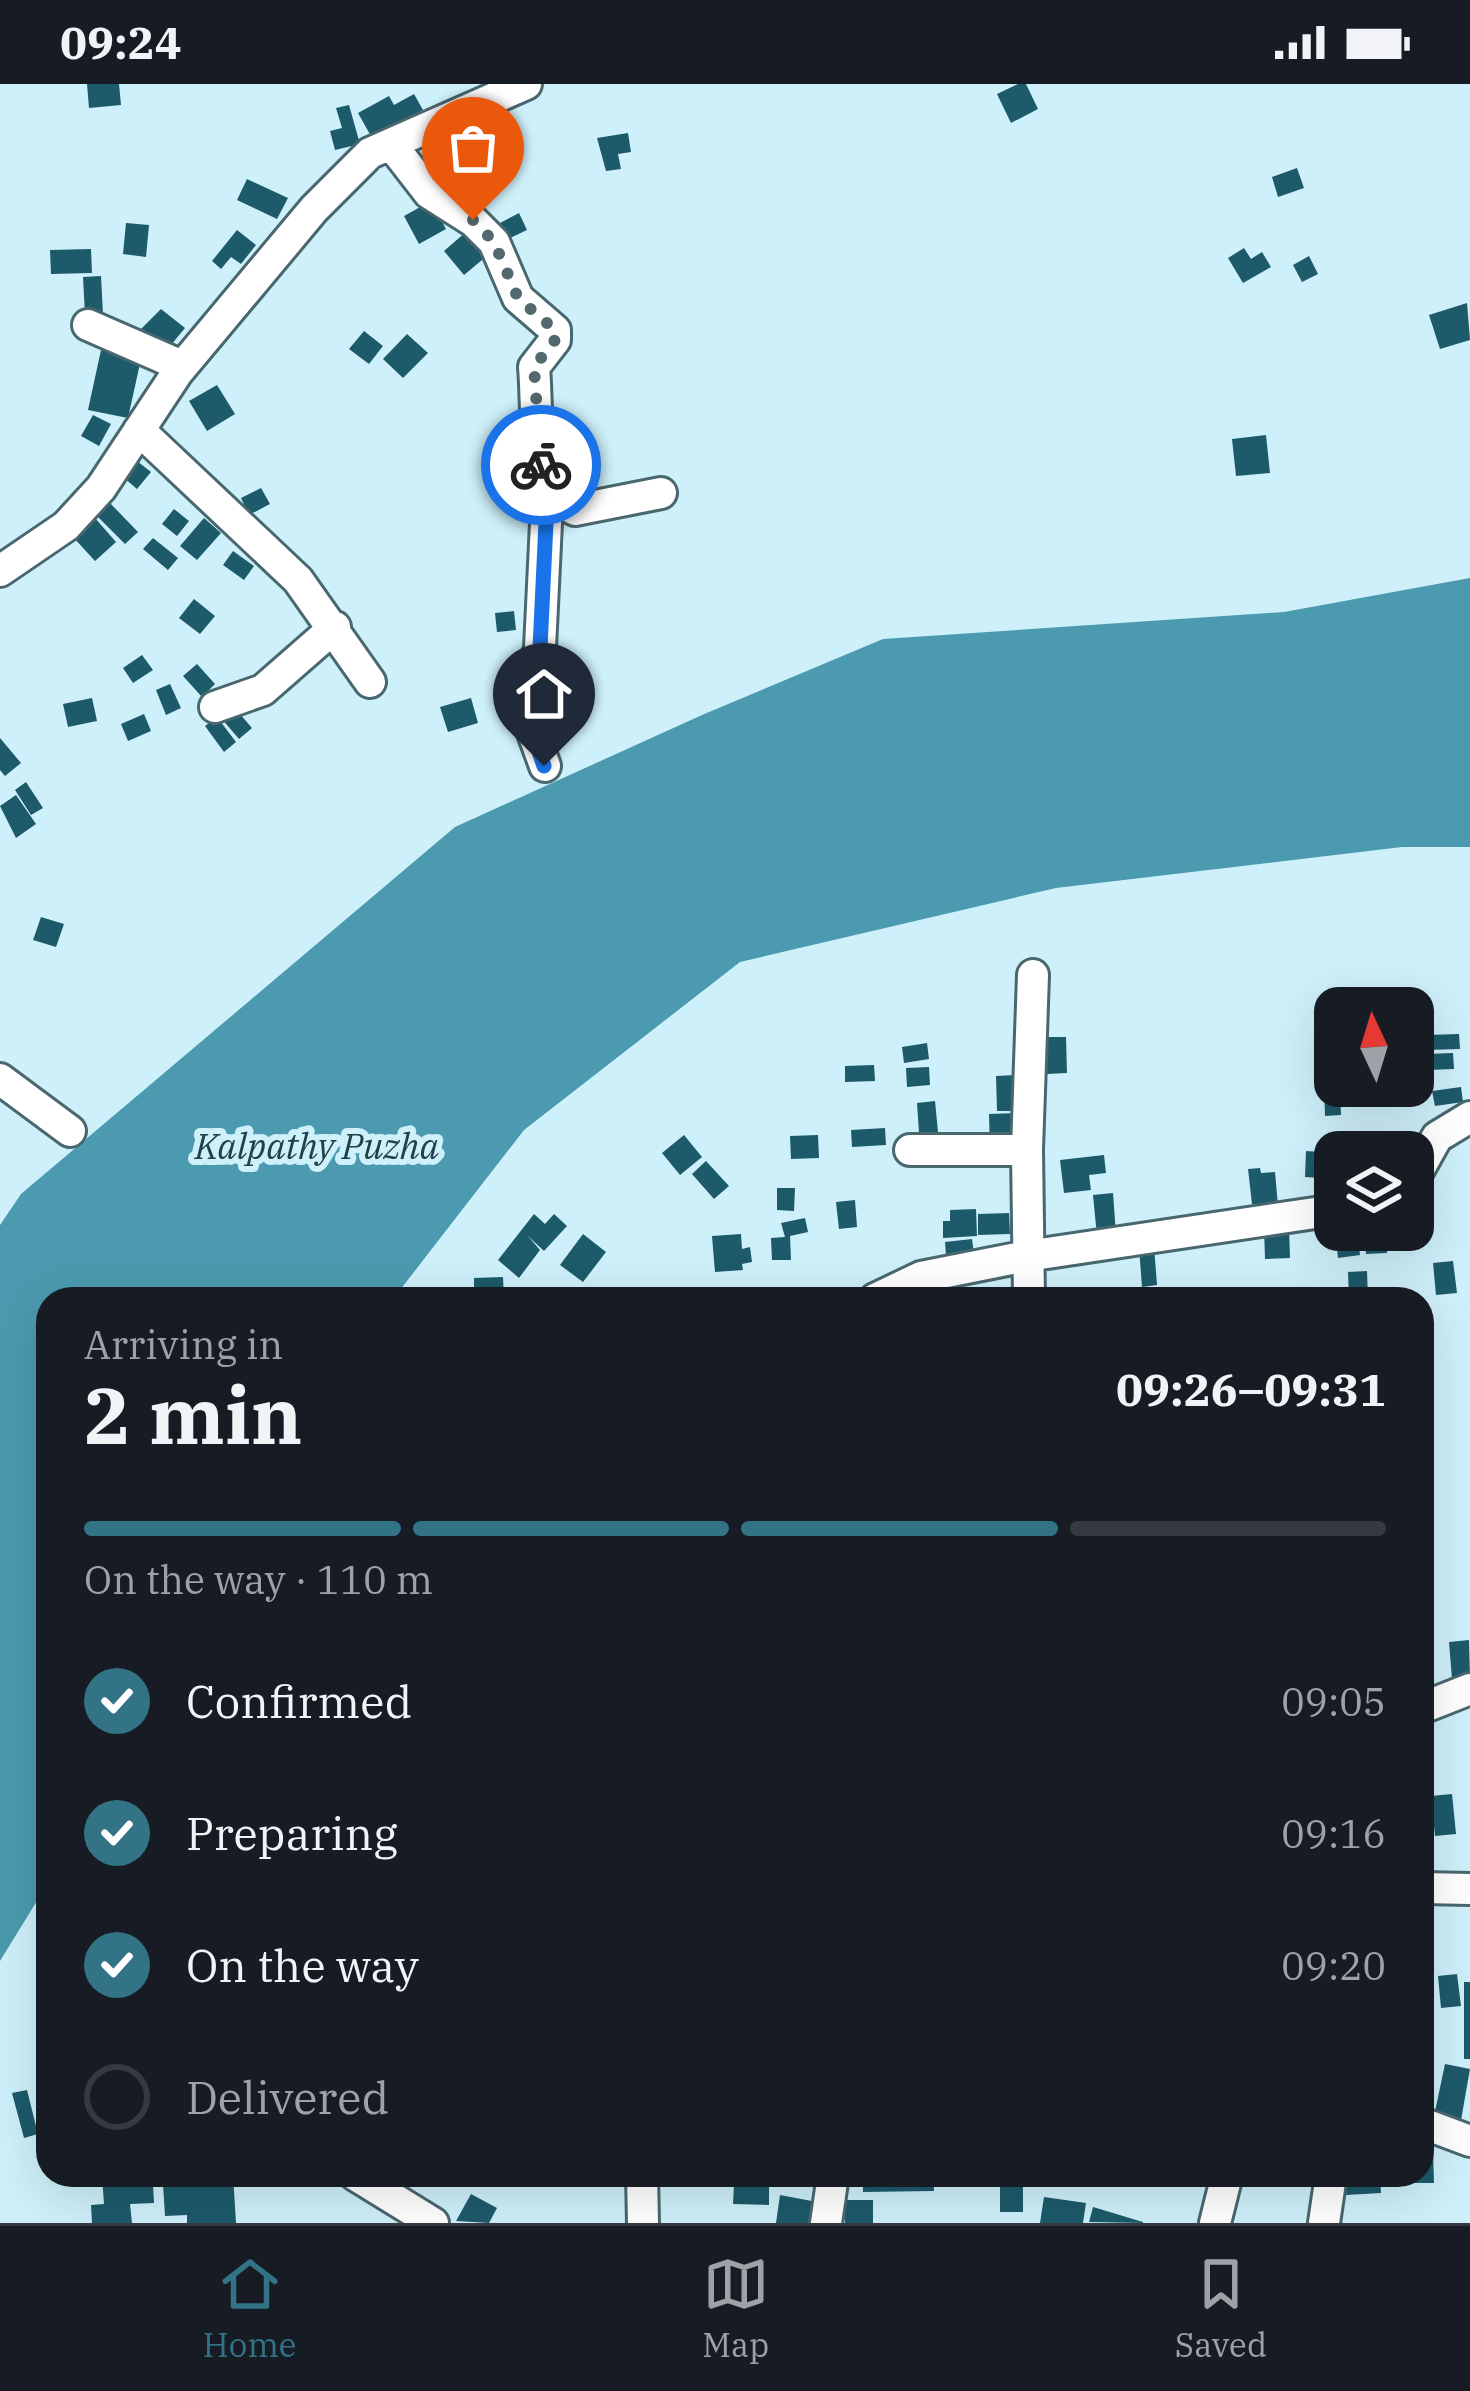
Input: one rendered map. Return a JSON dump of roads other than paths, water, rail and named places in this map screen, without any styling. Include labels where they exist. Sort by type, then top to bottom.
[{"type":"street","points":[[0,571],[66,526],[101,488],[182,366],[314,209],[370,153],[526,84]]},
{"type":"street","points":[[391,144],[429,193],[473,220],[494,242],[518,298],[555,330],[555,340],[534,367],[547,502],[540,648],[524,708],[544,766]]},
{"type":"street","points":[[88,325],[182,366]]},
{"type":"street","points":[[140,430],[298,580],[370,682]]},
{"type":"street","points":[[541,466],[575,510],[661,493]]},
{"type":"street","points":[[214,707],[263,690],[335,627]]},
{"type":"street","points":[[1028,1287],[1033,975]]},
{"type":"street","points":[[0,1079],[70,1131]]},
{"type":"street","points":[[1434,1144],[1470,1117]]},
{"type":"street","points":[[910,1150],[1027,1150]]},
{"type":"street","points":[[900,1287],[921,1277],[1027,1256],[1314,1213]]},
{"type":"street","points":[[1434,1703],[1470,1689]]},
{"type":"street","points":[[1434,1888],[1470,1889]]},
{"type":"street","points":[[1434,2128],[1470,2141]]},
{"type":"street","points":[[375,2187],[434,2223]]},
{"type":"street","points":[[642,2187],[643,2223]]},
{"type":"street","points":[[826,2223],[831,2187]]},
{"type":"street","points":[[1215,2223],[1224,2187]]},
{"type":"street","points":[[1324,2223],[1329,2187]]},
{"type":"water","name":"Kalpathy Puzha","points":[[1470,578],[1470,847],[1402,847],[1056,888],[740,962],[524,1130],[402,1287],[36,1287],[36,1902],[0,1961],[0,1225],[21,1194],[455,827],[883,639],[1284,612]]}]
